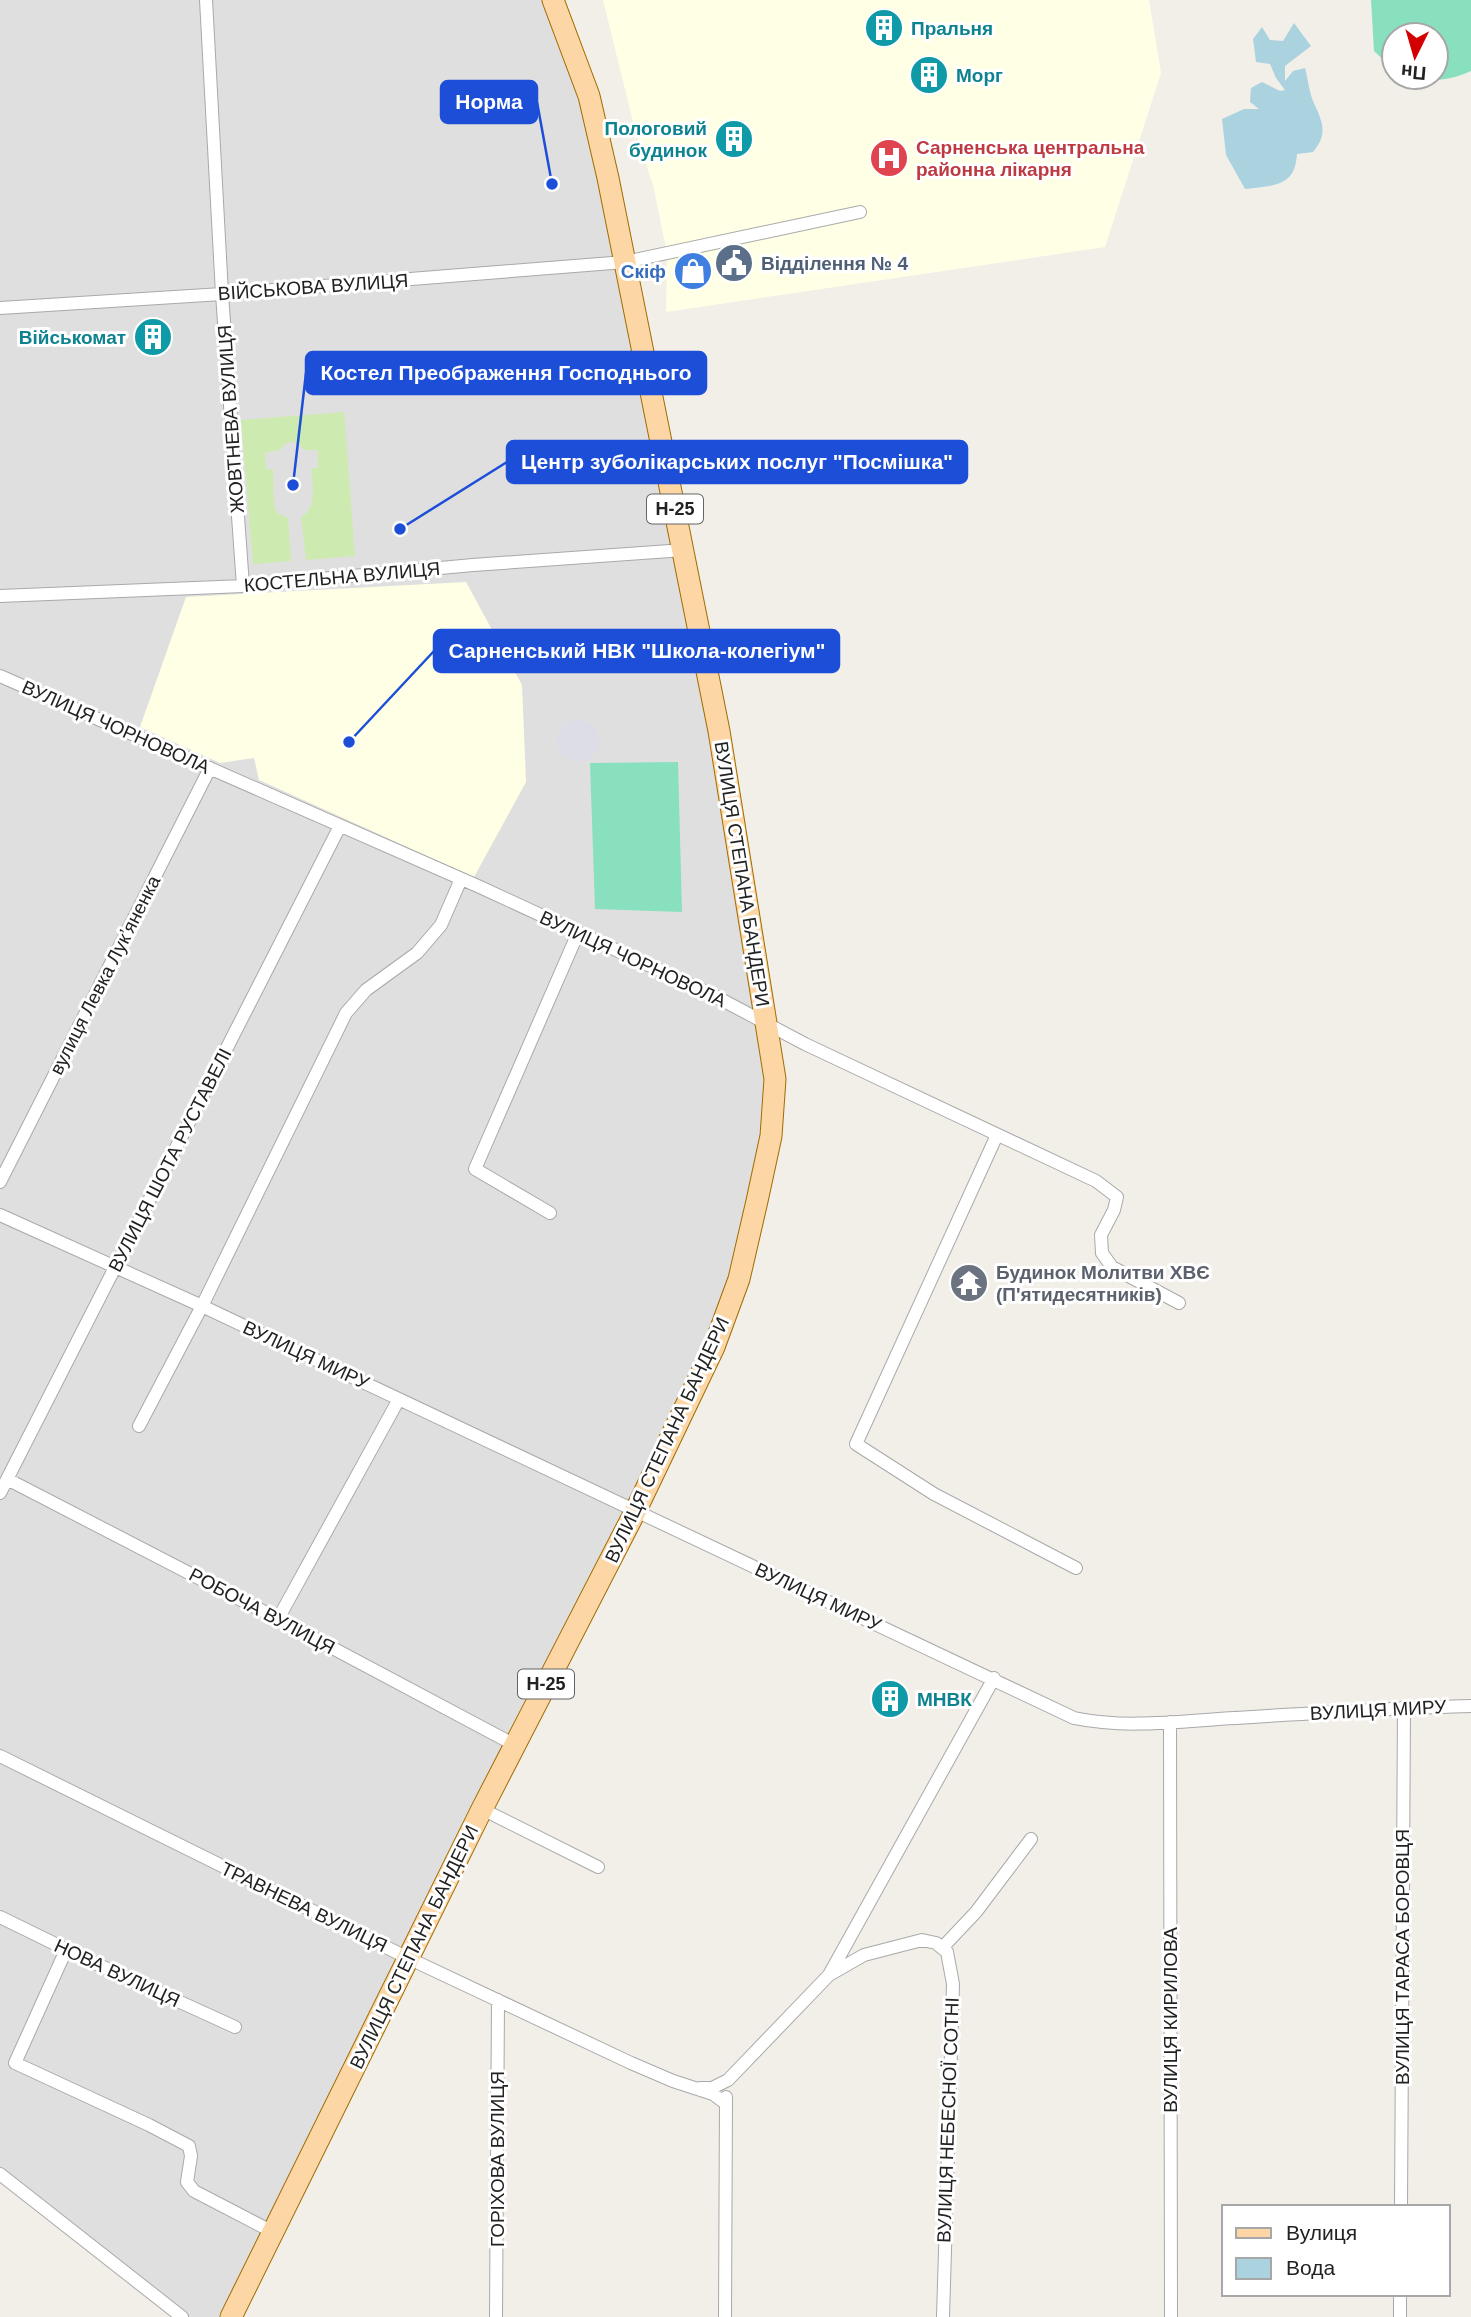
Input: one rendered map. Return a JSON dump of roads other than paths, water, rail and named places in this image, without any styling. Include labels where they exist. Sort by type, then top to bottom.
[{"type":"main road","name":"ВУЛИЦЯ СТЕПАНА БАНДЕРИ","points":[[231,2317],[482,1809],[636,1510],[715,1347],[739,1279],[771,1136],[775,1079],[719,732],[684,550],[589,96],[553,0]]},
{"type":"street","name":"ЖОВТНЕВА ВУЛИЦЯ","points":[[206,0],[222,294],[243,586]]},
{"type":"street","name":"ВІЙСЬКОВА ВУЛИЦЯ","points":[[0,308],[222,294],[625,262],[860,212]]},
{"type":"street","name":"КОСТЕЛЬНА ВУЛИЦЯ","points":[[0,596],[243,586],[473,565],[684,550]]},
{"type":"street","name":"ВУЛИЦЯ ЧОРНОВОЛА","points":[[0,676],[461,879],[711,994],[768,1026],[1096,1181],[1116,1197],[1114,1210],[1101,1235],[1102,1253],[1112,1267],[1179,1303]]},
{"type":"street","name":"вулиця Левка Лукʼяненка","points":[[0,1182],[210,768]]},
{"type":"street","name":"ВУЛИЦЯ ШОТА РУСТАВЕЛІ","points":[[0,1493],[340,826]]},
{"type":"street","points":[[139,1426],[202,1306],[346,1013],[366,990],[417,953],[441,925],[461,879]]},
{"type":"street","points":[[550,1213],[475,1169],[578,933]]},
{"type":"street","points":[[997,1135],[856,1444],[934,1493],[1076,1568]]},
{"type":"street","name":"ВУЛИЦЯ МИРУ","points":[[0,1215],[202,1306],[1074,1718],[1100,1723],[1170,1722],[1404,1707],[1471,1706]]},
{"type":"street","points":[[278,1619],[399,1399]]},
{"type":"street","name":"РОБОЧА ВУЛИЦЯ","points":[[7,1479],[515,1745]]},
{"type":"street","points":[[695,2088],[712,2088],[728,2080],[829,1975],[994,1678]]},
{"type":"street","name":"ВУЛИЦЯ ТАРАСА БОРОВЦЯ","points":[[1401,2205],[1404,1707]]},
{"type":"street","name":"ВУЛИЦЯ КИРИЛОВА","points":[[1170,1722],[1171,2317]]},
{"type":"street","name":"ТРАВНЕВА ВУЛИЦЯ","points":[[0,1756],[408,1958],[631,2063],[713,2094],[725,2103]]},
{"type":"street","points":[[482,1809],[598,1867]]},
{"type":"street","points":[[829,1975],[863,1956],[922,1940],[936,1943],[942,1948],[976,1912],[1031,1839]]},
{"type":"street","name":"НОВА ВУЛИЦЯ","points":[[0,1917],[65,1950],[235,2027]]},
{"type":"street","points":[[850,1936],[853,1946],[863,1956]]},
{"type":"street","name":"ВУЛИЦЯ НЕБЕСНОЇ СОТНІ","points":[[942,1948],[947,1952],[953,1984],[943,2317]]},
{"type":"street","points":[[65,1950],[15,2063],[189,2146],[191,2156],[187,2182],[194,2191],[273,2232]]},
{"type":"street","name":"ГОРІХОВА ВУЛИЦЯ","points":[[496,2317],[498,2000]]},
{"type":"street","points":[[725,2317],[725,2103],[728,2080]]},
{"type":"street","points":[[0,2174],[182,2317]]},
{"type":"street","points":[[1400,2296],[1400,2317]]},
{"type":"water","points":[[1294,23],[1311,46],[1285,66],[1285,81],[1293,71],[1305,68],[1321,121],[1321,139],[1313,152],[1297,154],[1292,173],[1281,183],[1245,189],[1226,155],[1222,119],[1244,109],[1259,109],[1250,102],[1251,88],[1262,82],[1280,91],[1285,90],[1270,64],[1256,62],[1253,39],[1262,27],[1270,40],[1283,41]]},
{"type":"place","name":"Пральня","points":[[884,28]]},
{"type":"place","name":"Морг","points":[[929,75]]},
{"type":"place","name":"Пологовий будинок","points":[[734,139]]},
{"type":"place","name":"Сарненська центральна районна лікарня","points":[[889,158]]},
{"type":"place","name":"Норма","points":[[552,184]]},
{"type":"place","name":"Відділення № 4","points":[[734,263]]},
{"type":"place","name":"Скіф","points":[[693,271]]},
{"type":"place","name":"Військомат","points":[[153,337]]},
{"type":"place","name":"Костел Преображення Господнього","points":[[293,485]]},
{"type":"place","name":"Центр зуболікарських послуг \"Посмішка\"","points":[[400,529]]},
{"type":"place","name":"Сарненський НВК \"Школа-колегіум\"","points":[[349,742]]},
{"type":"place","name":"Будинок Молитви ХВЄ (П'ятидесятників)","points":[[969,1283]]},
{"type":"place","name":"МНВК","points":[[890,1699]]}]
